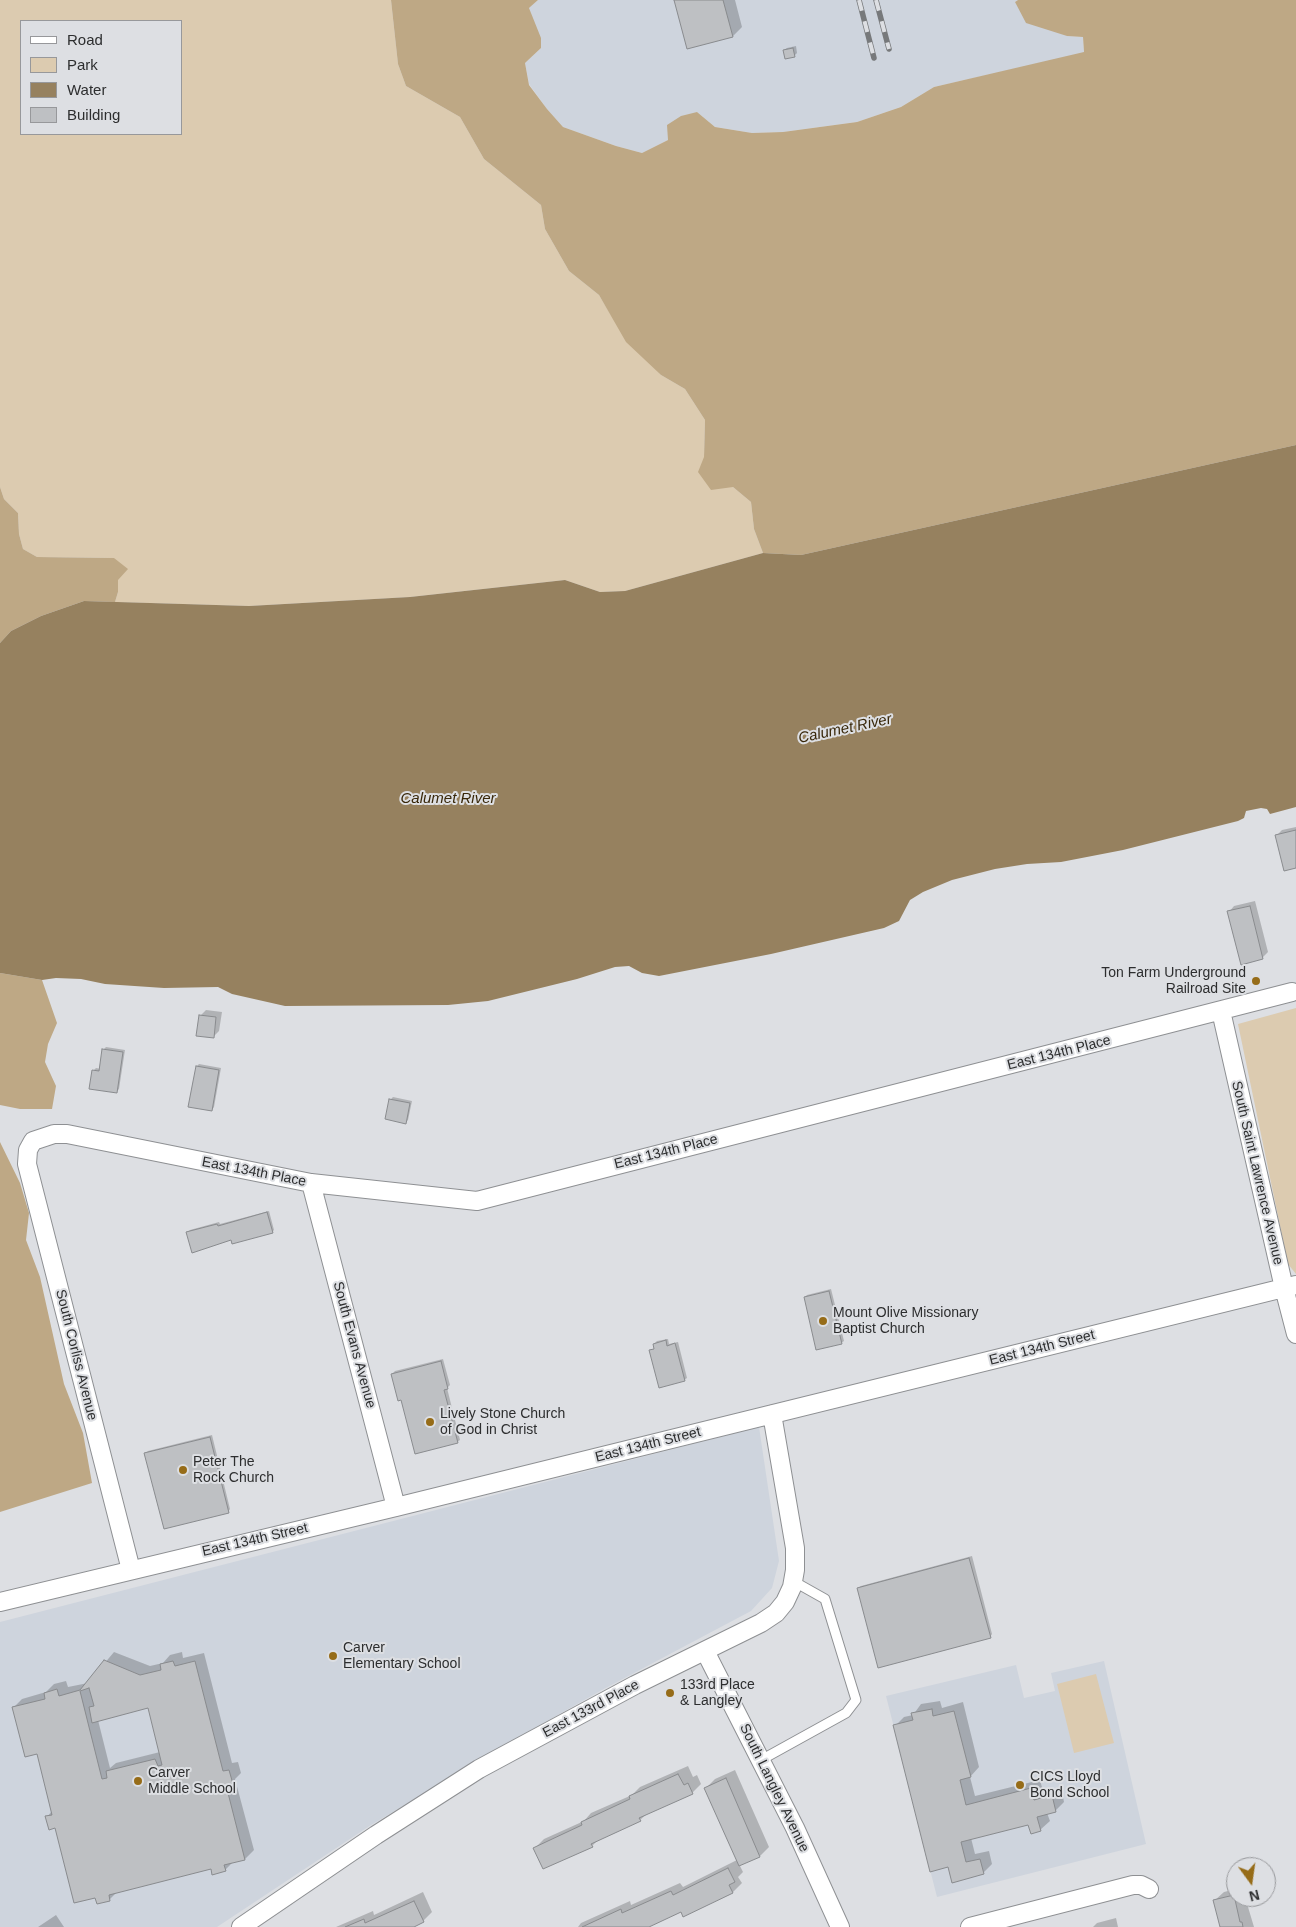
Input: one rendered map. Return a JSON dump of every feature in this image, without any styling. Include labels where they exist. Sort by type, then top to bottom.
[{"type":"street","name":"East 134th Place","points":[[33,1141],[54,1134],[67,1134],[311,1183],[477,1201],[1292,992]]},
{"type":"street","name":"South Saint Lawrence Avenue","points":[[1221,1011],[1290,1287],[1296,1334]]},
{"type":"street","name":"South Corliss Avenue","points":[[33,1141],[28,1150],[27,1164],[131,1570]]},
{"type":"street","name":"South Evans Avenue","points":[[311,1183],[396,1507]]},
{"type":"street","name":"East 134th Street","points":[[0,1602],[396,1507],[1290,1287]]},
{"type":"street","name":"East 133rd Place","points":[[240,1927],[376,1835],[479,1769],[635,1685],[761,1623],[776,1612],[785,1602],[793,1581],[795,1548],[772,1414]]},
{"type":"street","name":"South Langley Avenue","points":[[705,1651],[795,1828],[840,1927]]},
{"type":"street","points":[[970,1927],[1132,1885],[1141,1885],[1149,1889]]},
{"type":"lane","points":[[761,1760],[846,1713],[856,1700],[825,1599],[793,1581]]},
{"type":"shaded area","points":[[391,0],[538,0],[529,8],[541,38],[541,48],[525,63],[529,85],[563,127],[642,153],[668,140],[667,125],[681,116],[697,112],[715,127],[752,133],[783,132],[857,122],[901,107],[934,87],[1084,52],[1083,37],[1067,36],[1026,23],[1015,2],[1018,0],[1296,0],[1296,445],[801,555],[763,553],[754,529],[751,502],[733,487],[711,490],[698,472],[704,457],[705,420],[685,389],[661,375],[626,342],[599,295],[569,271],[545,229],[541,205],[484,159],[460,117],[406,86],[398,64]]},
{"type":"shaded area","points":[[538,0],[1018,0],[1015,2],[1067,36],[1083,37],[1084,53],[934,87],[901,107],[857,122],[783,132],[752,133],[715,127],[697,112],[668,140],[642,153],[563,127],[529,84],[525,63],[541,48],[529,8]]},
{"type":"shaded area","points":[[0,487],[4,499],[18,513],[19,534],[23,549],[37,557],[114,558],[128,569],[118,580],[118,592],[115,602],[84,601],[41,616],[11,631],[0,643]]},
{"type":"shaded area","points":[[0,973],[42,980],[57,1023],[48,1044],[45,1062],[56,1086],[52,1109],[20,1109],[0,1105]]},
{"type":"shaded area","points":[[0,1142],[20,1183],[29,1213],[26,1240],[40,1277],[64,1384],[83,1433],[92,1483],[0,1512]]},
{"type":"shaded area","name":"Carver Elementary School","points":[[759,1427],[779,1561],[772,1588],[751,1611],[602,1690],[503,1746],[371,1825],[217,1927],[0,1927],[0,1622]]},
{"type":"shaded area","name":"CICS Lloyd Bond School","points":[[1104,1661],[1146,1844],[937,1897],[886,1696],[1016,1665],[1024,1698],[1055,1691],[1051,1673]]},
{"type":"green space","points":[[0,0],[391,0],[398,64],[406,86],[460,117],[484,159],[541,205],[545,229],[569,271],[599,295],[611,315],[661,375],[685,389],[705,420],[704,457],[733,487],[751,502],[754,529],[763,553],[625,591],[600,592],[565,580],[410,597],[249,606],[115,602],[118,592],[114,558],[37,557],[23,549],[19,534],[18,513],[4,499],[0,487]]},
{"type":"green space","points":[[1296,1008],[1296,1274],[1288,1264],[1238,1024]]},
{"type":"green space","points":[[1096,1674],[1114,1743],[1074,1753],[1057,1684]]},
{"type":"water","name":"Calumet River","points":[[1296,445],[1296,807],[1270,814],[1267,809],[1261,808],[1246,811],[1244,818],[1238,821],[1123,850],[1061,862],[1027,864],[995,869],[952,880],[923,892],[910,900],[899,921],[884,928],[771,954],[659,976],[642,973],[629,966],[615,967],[577,979],[488,1001],[448,1005],[285,1006],[232,994],[218,987],[164,988],[105,984],[81,979],[56,978],[42,980],[0,973],[0,643],[11,631],[41,616],[84,601],[249,606],[410,597],[565,580],[600,592],[625,591],[763,553],[801,555]]},
{"type":"building","points":[[674,0],[723,0],[733,37],[687,49]]},
{"type":"building","points":[[793,48],[795,57],[785,59],[783,50]]},
{"type":"building","points":[[1296,830],[1296,868],[1284,871],[1275,835]]},
{"type":"building","points":[[1250,906],[1263,959],[1241,965],[1227,911]]},
{"type":"building","points":[[199,1015],[216,1017],[214,1038],[196,1036]]},
{"type":"building","points":[[102,1049],[123,1052],[117,1093],[89,1089],[92,1070],[99,1071]]},
{"type":"building","points":[[196,1066],[219,1070],[212,1111],[188,1107]]},
{"type":"building","points":[[389,1099],[410,1103],[406,1124],[385,1119]]},
{"type":"building","points":[[267,1212],[273,1233],[232,1244],[231,1240],[192,1253],[186,1232],[217,1224],[218,1226]]},
{"type":"building","name":"Mount Olive Missionary Baptist Church","points":[[829,1291],[842,1344],[816,1350],[804,1297]]},
{"type":"building","points":[[666,1340],[667,1346],[675,1343],[685,1381],[659,1388],[649,1350],[654,1349],[653,1344]]},
{"type":"building","name":"Lively Stone Church of God in Christ","points":[[441,1361],[448,1389],[444,1390],[458,1443],[415,1454],[401,1400],[398,1401],[391,1374]]},
{"type":"building","name":"Peter The Rock Church","points":[[210,1437],[229,1513],[164,1529],[144,1453]]},
{"type":"building","points":[[969,1558],[991,1638],[878,1668],[857,1588]]},
{"type":"building","name":"Carver Middle School","points":[[104,1660],[140,1675],[161,1670],[160,1664],[173,1661],[175,1666],[195,1661],[223,1771],[229,1770],[233,1784],[226,1785],[245,1860],[224,1865],[226,1871],[212,1875],[211,1869],[109,1895],[110,1901],[97,1904],[95,1898],[74,1903],[55,1828],[49,1830],[45,1816],[52,1815],[37,1754],[25,1757],[12,1707],[45,1699],[44,1693],[57,1689],[59,1696],[80,1690]],"holes":[[[89,1688],[94,1706],[89,1707],[92,1723],[148,1708],[162,1765],[158,1766],[155,1759],[106,1771],[107,1778],[102,1779],[80,1691]]]},
{"type":"building","points":[[932,1709],[933,1716],[954,1711],[971,1777],[960,1780],[966,1805],[1031,1788],[1034,1800],[1052,1795],[1056,1812],[1037,1817],[1041,1831],[1031,1834],[1028,1825],[961,1842],[966,1862],[980,1859],[984,1874],[952,1883],[948,1867],[930,1872],[893,1725],[913,1720],[911,1713]]},
{"type":"building","points":[[678,1774],[684,1785],[688,1783],[693,1794],[639,1818],[641,1821],[591,1844],[593,1847],[543,1869],[533,1848],[582,1825],[581,1822],[630,1799],[629,1796]]},
{"type":"building","points":[[726,1778],[760,1857],[739,1866],[704,1788]]},
{"type":"building","points":[[728,1868],[735,1882],[729,1885],[733,1893],[683,1917],[681,1912],[649,1927],[582,1927],[621,1909],[622,1913],[671,1891],[673,1895]]},
{"type":"building","points":[[1226,1897],[1226,1907],[1237,1907],[1243,1927],[1220,1927],[1213,1900]]},
{"type":"building","points":[[414,1901],[424,1922],[414,1927],[345,1927],[364,1919],[365,1923]]},
{"type":"railway","points":[[859,0],[874,58]]},
{"type":"railway","points":[[876,0],[889,49]]},
{"type":"place","name":"Ton Farm Underground Railroad Site","points":[[1256,981]]},
{"type":"place","name":"Mount Olive Missionary Baptist Church","points":[[823,1321]]},
{"type":"place","name":"Lively Stone Church of God in Christ","points":[[430,1422]]},
{"type":"place","name":"Peter The Rock Church","points":[[183,1470]]},
{"type":"place","name":"Carver Elementary School","points":[[333,1656]]},
{"type":"place","name":"133rd Place & Langley","points":[[670,1693]]},
{"type":"place","name":"Carver Middle School","points":[[138,1781]]},
{"type":"place","name":"CICS Lloyd Bond School","points":[[1020,1785]]}]
